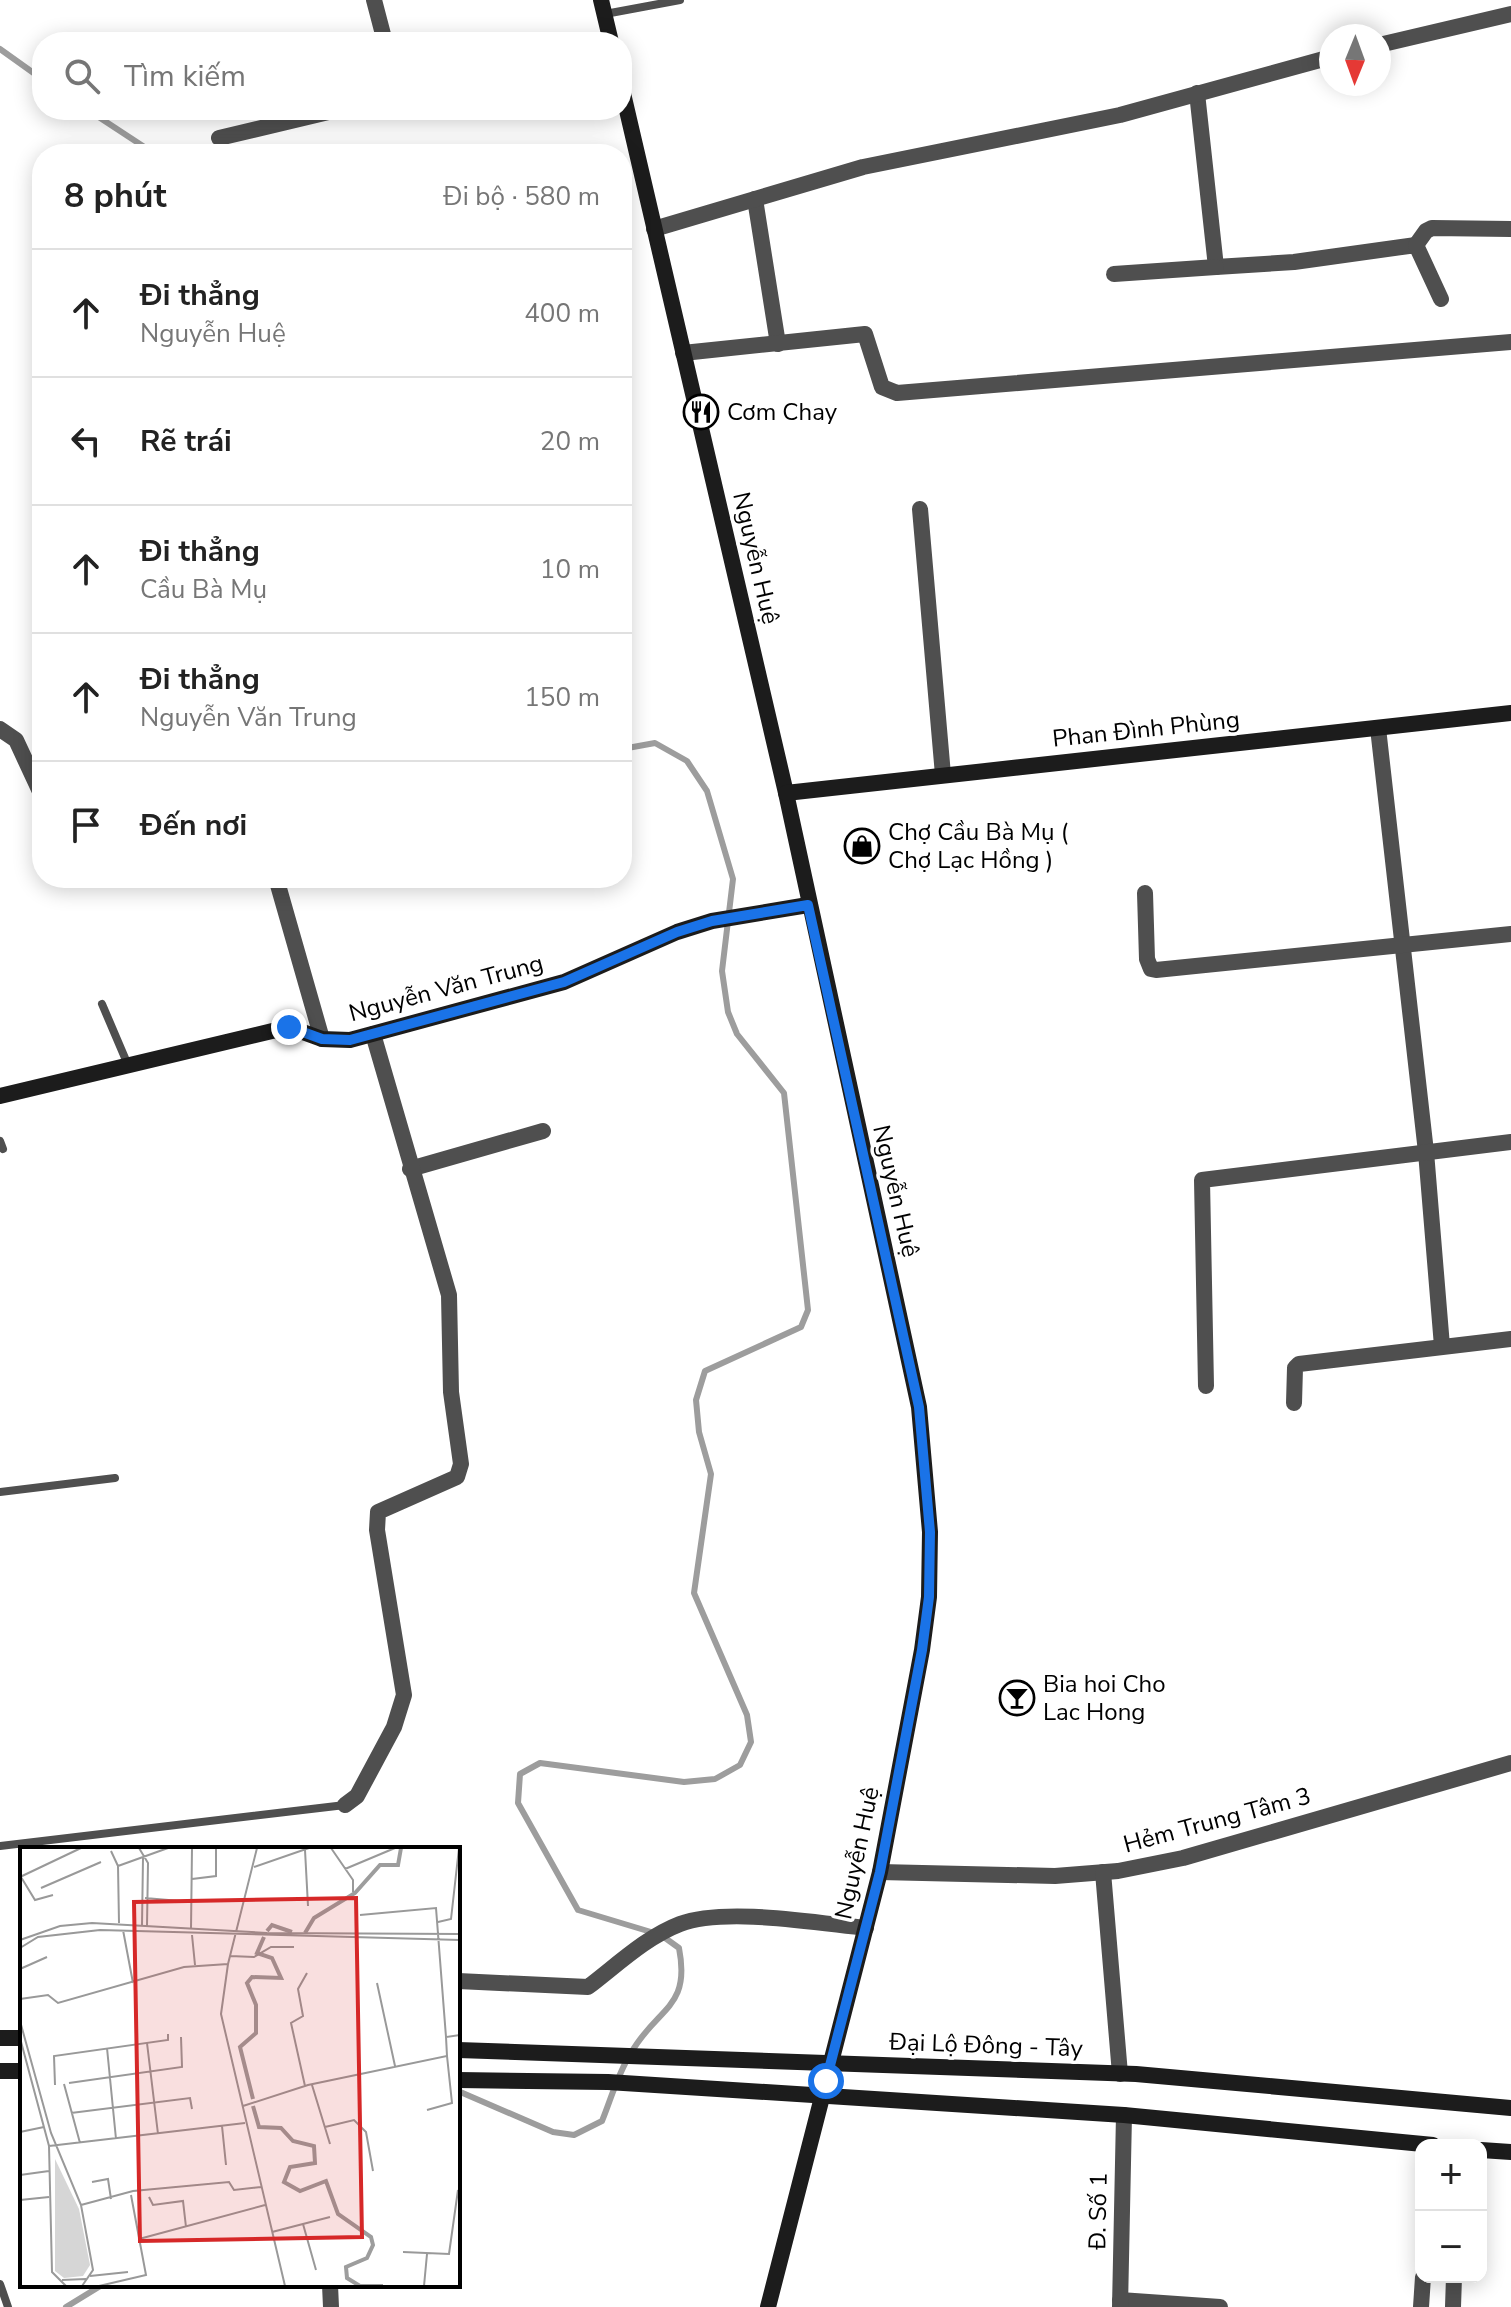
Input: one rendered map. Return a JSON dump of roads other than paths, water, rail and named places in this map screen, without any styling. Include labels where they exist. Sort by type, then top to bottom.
[{"type":"street","points":[[374,0],[382,32]]},
{"type":"street","points":[[603,7],[609,32]]},
{"type":"street","points":[[1391,42],[1511,14]]},
{"type":"street","points":[[654,229],[863,167],[1066,127],[1319,60]]},
{"type":"street","points":[[1197,93],[1216,267]]},
{"type":"street","points":[[219,138],[295,120]]},
{"type":"street","name":"Nguyễn Huệ","points":[[629,120],[786,793],[917,1395],[925,1453],[929,1597],[880,1872],[768,2307]]},
{"type":"street","points":[[755,199],[778,344]]},
{"type":"street","points":[[1114,274],[1294,262],[1416,245],[1432,228],[1511,229]]},
{"type":"street","points":[[1416,245],[1421,249],[1441,299]]},
{"type":"street","points":[[683,353],[865,334],[882,387],[897,393],[1511,342]]},
{"type":"street","points":[[920,509],[943,775]]},
{"type":"street","name":"Phan Đình Phùng","points":[[786,793],[1511,713]]},
{"type":"street","points":[[1378,728],[1400,945],[1426,1152],[1442,1346]]},
{"type":"street","points":[[0,729],[16,740],[32,774]]},
{"type":"street","points":[[279,888],[322,1039]]},
{"type":"street","points":[[1145,893],[1147,959],[1151,969],[1156,970],[1511,934]]},
{"type":"street","name":"Nguyễn Văn Trung","points":[[0,1096],[289,1027],[322,1039],[350,1040],[564,982],[677,932],[712,921],[808,905]]},
{"type":"street","points":[[345,1805],[357,1796],[394,1727],[404,1695],[377,1530],[378,1512],[390,1503],[452,1479],[460,1472],[451,1392],[449,1295],[373,1034]]},
{"type":"street","points":[[410,1169],[543,1131]]},
{"type":"street","points":[[1206,1386],[1202,1180],[1511,1142]]},
{"type":"street","points":[[1294,1403],[1295,1368],[1299,1364],[1511,1339]]},
{"type":"street","name":"Hẻm Trung Tâm 3","points":[[880,1872],[1055,1876],[1103,1872],[1183,1858],[1511,1763]]},
{"type":"street","points":[[1103,1872],[1120,2074]]},
{"type":"street","points":[[460,1981],[588,1987],[654,1937],[682,1923],[731,1918],[776,1919],[866,1928]]},
{"type":"street","name":"Đại Lộ Đông - Tây","points":[[460,2050],[832,2061],[918,2068],[1120,2074],[1286,2085],[1511,2108]]},
{"type":"street","points":[[460,2080],[608,2082],[1124,2115],[1415,2144]]},
{"type":"street","name":"Đ. Số 1","points":[[1120,2303],[1124,2115]]},
{"type":"street","points":[[1487,2150],[1511,2152]]},
{"type":"street","points":[[1421,2307],[1423,2283]]},
{"type":"street","points":[[1453,2307],[1454,2283]]},
{"type":"street","points":[[330,2287],[331,2307]]},
{"type":"street","points":[[1120,2303],[1220,2307]]},
{"type":"lane","points":[[603,7],[680,0]]},
{"type":"lane","points":[[102,1004],[129,1066]]},
{"type":"lane","points":[[0,1492],[115,1478]]},
{"type":"lane","points":[[0,1846],[62,1844],[345,1805]]},
{"type":"lane","points":[[0,2284],[8,2307]]},
{"type":"waterway","points":[[0,49],[32,72]]},
{"type":"waterway","points":[[103,120],[140,144]]},
{"type":"waterway","points":[[460,2092],[553,2132],[574,2135],[602,2121],[626,2061],[676,1996],[680,1984],[679,1948],[661,1935],[578,1910],[518,1803],[520,1774],[540,1763],[684,1782],[715,1779],[740,1765],[751,1742],[747,1715],[694,1593],[711,1474],[699,1432],[696,1400],[705,1371],[801,1327],[808,1310],[784,1093],[737,1034],[728,1012],[722,971],[733,879],[707,791],[687,761],[655,743],[632,747]]},
{"type":"waterway","points":[[66,2307],[99,2287]]},
{"type":"place","name":"Cơm Chay","points":[[701,412]]},
{"type":"place","name":"Chợ Cầu Bà Mụ ( Chợ Lạc Hồng )","points":[[862,846]]},
{"type":"place","name":"Bia hoi Cho Lac Hong","points":[[1017,1698]]}]
